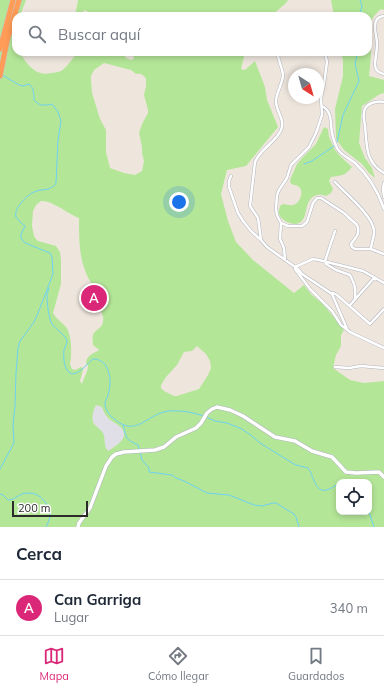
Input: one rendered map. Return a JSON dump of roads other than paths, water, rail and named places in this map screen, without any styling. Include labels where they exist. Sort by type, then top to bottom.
[{"type":"highway","points":[[0,76],[5,41],[14,0]]},
{"type":"highway","points":[[15,12],[19,0]]},
{"type":"highway","points":[[0,49],[5,41],[12,20]]},
{"type":"street","points":[[384,16],[378,18],[375,26],[377,46],[375,66],[378,72],[384,74]]},
{"type":"street","points":[[261,240],[258,218],[250,206],[255,162],[258,156],[280,131],[282,126],[282,120],[276,101],[283,77],[278,56]]},
{"type":"street","points":[[286,260],[284,248],[280,239],[281,223],[276,209],[277,195],[287,178],[291,165],[309,147],[316,133],[322,114],[322,105],[320,103],[327,62],[326,56]]},
{"type":"street","points":[[384,102],[376,102],[369,105],[366,107],[364,115],[366,148],[375,167],[384,173]]},
{"type":"street","points":[[322,105],[331,117],[332,132],[338,150],[371,180],[384,208]]},
{"type":"street","points":[[322,114],[325,111],[328,111]]},
{"type":"street","points":[[231,176],[229,180],[229,187],[238,213],[251,231],[267,247],[286,260],[302,274],[332,294],[335,293],[370,324],[384,309]]},
{"type":"street","points":[[335,182],[356,202],[370,221],[374,231],[371,249]]},
{"type":"street","points":[[384,183],[384,197]]},
{"type":"street","points":[[281,223],[288,226],[302,226],[307,222],[313,204],[317,198],[321,198],[344,213],[357,225],[358,233],[357,237],[351,244],[352,247],[355,249],[371,249],[384,254]]},
{"type":"street","points":[[325,261],[335,231]]},
{"type":"street","points":[[294,267],[313,260],[325,261],[363,271],[384,283]]},
{"type":"street","points":[[325,261],[326,264],[336,270],[350,275],[356,289],[355,299]]},
{"type":"street","points":[[294,267],[310,289],[332,311],[341,325],[384,348]]},
{"type":"street","points":[[350,305],[374,278]]},
{"type":"street","points":[[332,294],[347,329]]},
{"type":"street","points":[[335,367],[349,368],[361,366],[384,368]]},
{"type":"street","points":[[78,527],[79,523],[90,508],[106,466],[112,457],[116,454],[124,452],[154,450],[164,447],[176,437],[196,428],[201,423],[205,415],[214,408],[221,407],[230,410],[243,416],[275,437],[292,440],[312,451],[332,457],[346,472],[379,472],[384,477]]},
{"type":"waterway","points":[[360,0],[362,6],[360,12]]},
{"type":"waterway","points":[[337,142],[343,115],[359,81],[355,63],[357,56]]},
{"type":"waterway","points":[[0,469],[14,443],[13,425],[18,348],[20,341],[34,322],[53,274],[52,257],[50,253],[25,243],[21,238],[21,234],[25,226],[16,217],[16,214],[19,206],[28,196],[37,191],[52,188],[56,183],[58,140],[61,121],[58,112],[52,104],[42,105],[34,100],[33,89],[29,84],[23,86],[19,85],[2,76]]},
{"type":"waterway","points":[[304,164],[312,161],[334,146]]},
{"type":"waterway","points":[[49,288],[47,300],[51,322],[67,341],[64,350],[64,363],[66,369],[70,373],[76,373],[93,359],[99,360],[106,366],[109,373],[110,384],[105,406],[108,413],[112,417],[126,426],[133,426],[168,411],[184,411],[203,416]]},
{"type":"waterway","points":[[206,417],[242,429],[260,443],[289,461],[296,465],[308,468],[319,489],[327,490],[336,486]]},
{"type":"waterway","points":[[123,425],[127,438],[138,445],[139,449]]},
{"type":"waterway","points":[[140,452],[142,460],[149,468],[149,472],[172,475],[207,493],[229,495],[254,505],[262,506],[276,503],[294,514],[299,527]]},
{"type":"waterway","points":[[0,494],[8,500],[26,493],[33,493],[39,496],[50,510],[50,518],[46,527]]},
{"type":"waterway","points":[[370,515],[374,527]]},
{"type":"place","name":"Can Garriga","points":[[94,298]]}]
